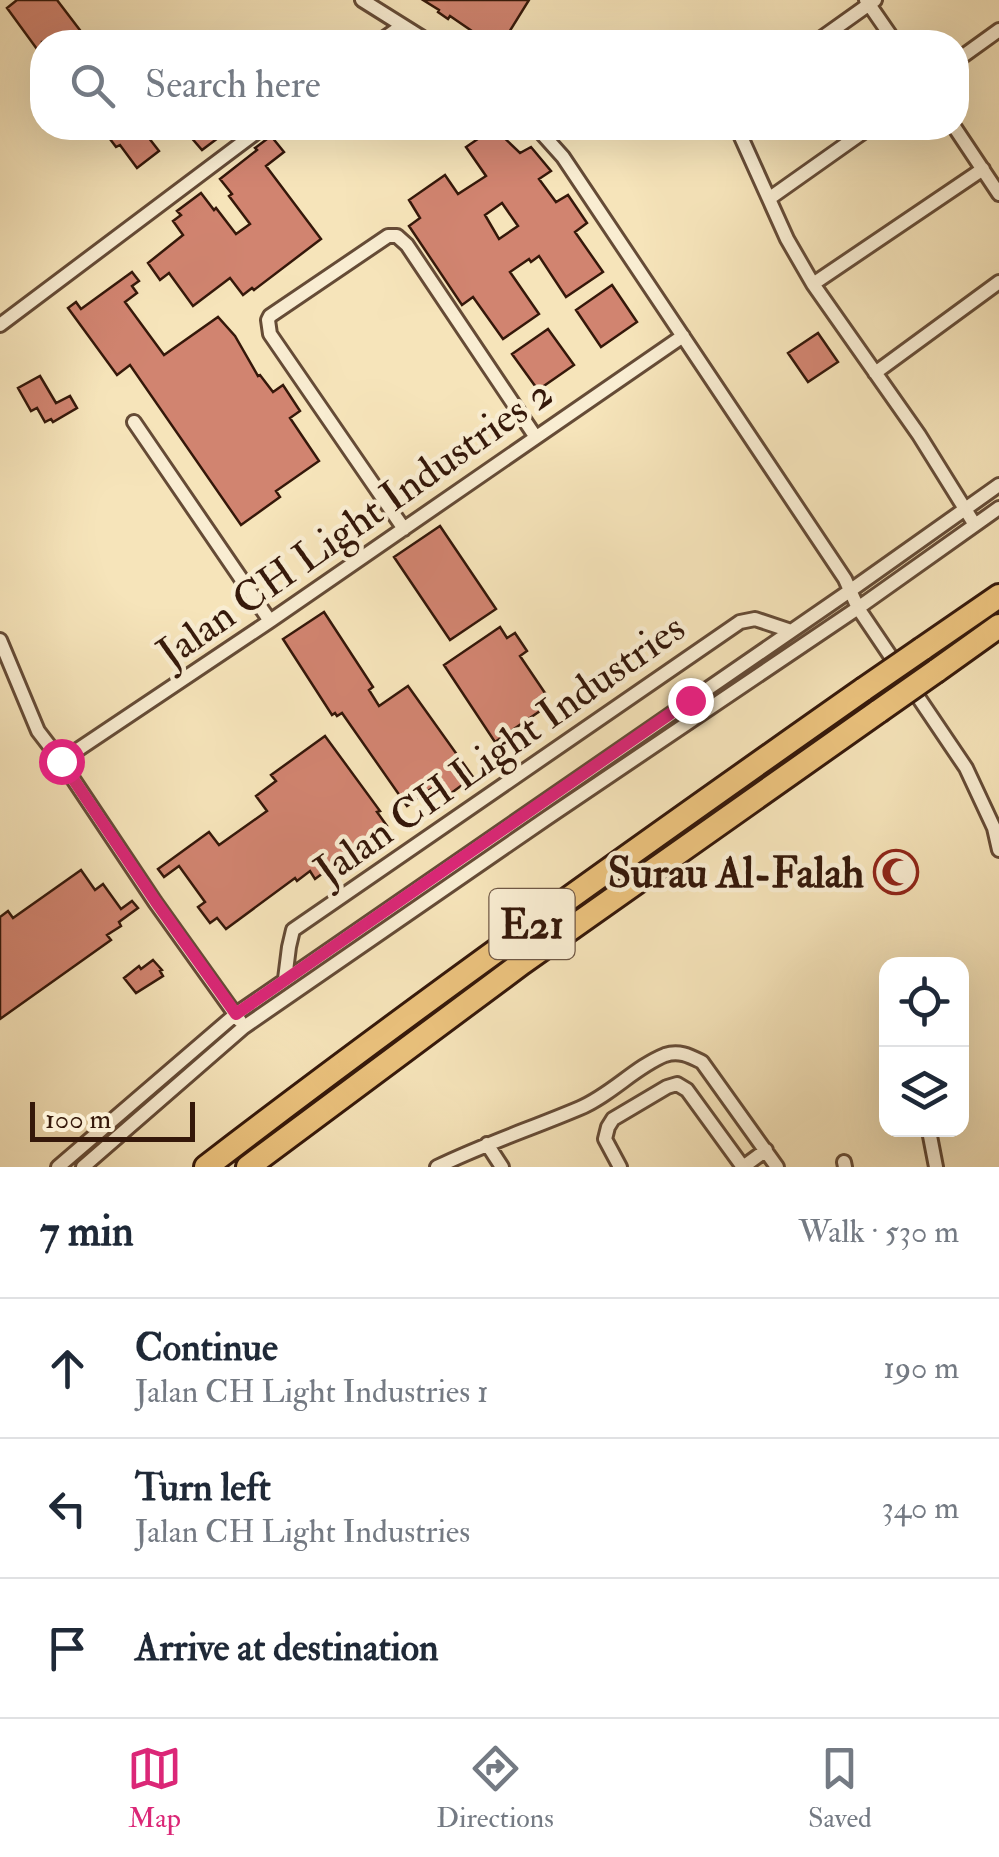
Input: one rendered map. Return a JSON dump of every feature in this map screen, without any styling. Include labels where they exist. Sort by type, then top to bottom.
[{"type":"highway","name":"E21","points":[[206,1167],[499,947],[999,596]]},
{"type":"highway","name":"E21","points":[[248,1167],[522,963],[999,626]]},
{"type":"street","points":[[362,0],[409,30]]},
{"type":"street","points":[[832,30],[870,2],[888,30]]},
{"type":"street","points":[[396,30],[402,26]]},
{"type":"street","points":[[969,52],[999,30]]},
{"type":"street","points":[[0,325],[246,140]]},
{"type":"street","points":[[548,140],[684,336],[966,768],[994,828],[999,850]]},
{"type":"street","points":[[743,140],[787,238],[813,284],[919,435],[975,525]]},
{"type":"street","points":[[770,198],[852,140]]},
{"type":"street","points":[[963,140],[999,194]]},
{"type":"street","points":[[813,284],[982,169]]},
{"type":"street","points":[[404,529],[270,334],[270,316],[388,236],[397,236],[407,245],[535,436]]},
{"type":"street","points":[[875,373],[999,282]]},
{"type":"street","name":"Jalan CH Light Industries 2","points":[[61,761],[684,336]]},
{"type":"street","points":[[134,422],[270,621]]},
{"type":"street","name":"Jalan CH Light Industries","points":[[58,1167],[236,1014],[999,485]]},
{"type":"street","name":"Jalan CH Light Industries","points":[[83,1167],[244,1027],[999,508]]},
{"type":"street","name":"Jalan CH Light Industries","points":[[286,980],[293,930],[578,732],[740,622],[754,619],[791,631]]},
{"type":"street","points":[[0,640],[38,731],[244,1027]]},
{"type":"street","points":[[437,1167],[582,1107],[647,1065],[674,1053],[702,1062],[777,1167]]},
{"type":"street","points":[[620,1167],[605,1139],[614,1118],[676,1084],[687,1090],[743,1167],[766,1150]]},
{"type":"street","points":[[930,1137],[936,1167]]},
{"type":"street","points":[[486,1144],[502,1167]]},
{"type":"building","points":[[17,0],[57,0],[80,30],[30,30],[30,40],[7,8]]},
{"type":"building","points":[[423,0],[529,0],[510,30],[470,30]]},
{"type":"building","points":[[111,140],[150,140],[159,151],[137,168],[120,145],[116,147]]},
{"type":"building","points":[[193,140],[215,140],[202,150]]},
{"type":"building","points":[[266,140],[274,140],[284,152],[266,166],[321,239],[254,290],[243,295],[230,278],[193,306],[169,273],[160,280],[148,263],[183,235],[173,221],[181,215],[177,211],[201,193],[236,234],[250,224],[220,179]]},
{"type":"building","points":[[476,140],[506,140],[520,153],[531,147],[551,171],[539,179],[556,202],[568,195],[587,223],[575,232],[603,272],[566,297],[539,256],[531,262],[529,259],[510,272],[539,314],[503,339],[473,297],[462,305],[409,226],[420,218],[409,200],[445,175],[458,194],[486,176],[466,147]],"holes":[[[502,203],[518,226],[499,239],[485,215]]]},
{"type":"building","points":[[132,272],[139,281],[132,286],[137,293],[125,302],[164,355],[218,317],[235,336],[258,376],[273,392],[283,385],[300,411],[290,418],[319,461],[276,491],[280,497],[241,525],[130,365],[117,375],[68,308],[76,302],[81,309]]},
{"type":"building","points":[[612,285],[637,322],[601,347],[576,310]]},
{"type":"building","points":[[548,329],[574,365],[538,390],[512,354]]},
{"type":"building","points":[[818,333],[838,362],[808,382],[788,353]]},
{"type":"building","points":[[40,376],[56,403],[70,396],[77,408],[53,422],[45,422],[37,408],[31,411],[18,388]]},
{"type":"building","points":[[440,526],[496,609],[450,640],[394,557]]},
{"type":"building","points":[[324,612],[373,687],[369,690],[379,706],[408,686],[473,777],[450,794],[442,781],[407,806],[342,713],[332,715],[283,639]]},
{"type":"building","points":[[500,627],[507,638],[515,633],[527,651],[520,656],[547,696],[538,702],[543,709],[495,742],[444,665]]},
{"type":"building","points":[[325,736],[387,826],[315,879],[310,871],[297,881],[295,878],[226,929],[217,918],[210,923],[198,907],[205,902],[179,866],[164,877],[158,869],[209,832],[219,845],[267,811],[256,796],[276,781],[271,775]]},
{"type":"building","points":[[81,870],[95,890],[103,884],[121,909],[132,901],[138,908],[107,935],[111,940],[0,1019],[0,917],[8,911],[13,918]]},
{"type":"building","points":[[153,960],[163,976],[136,993],[124,978]]},
{"type":"place","name":"Surau Al-Falah","points":[[896,872]]},
{"type":"route","points":[[61,761],[236,1014],[690,700]]}]
